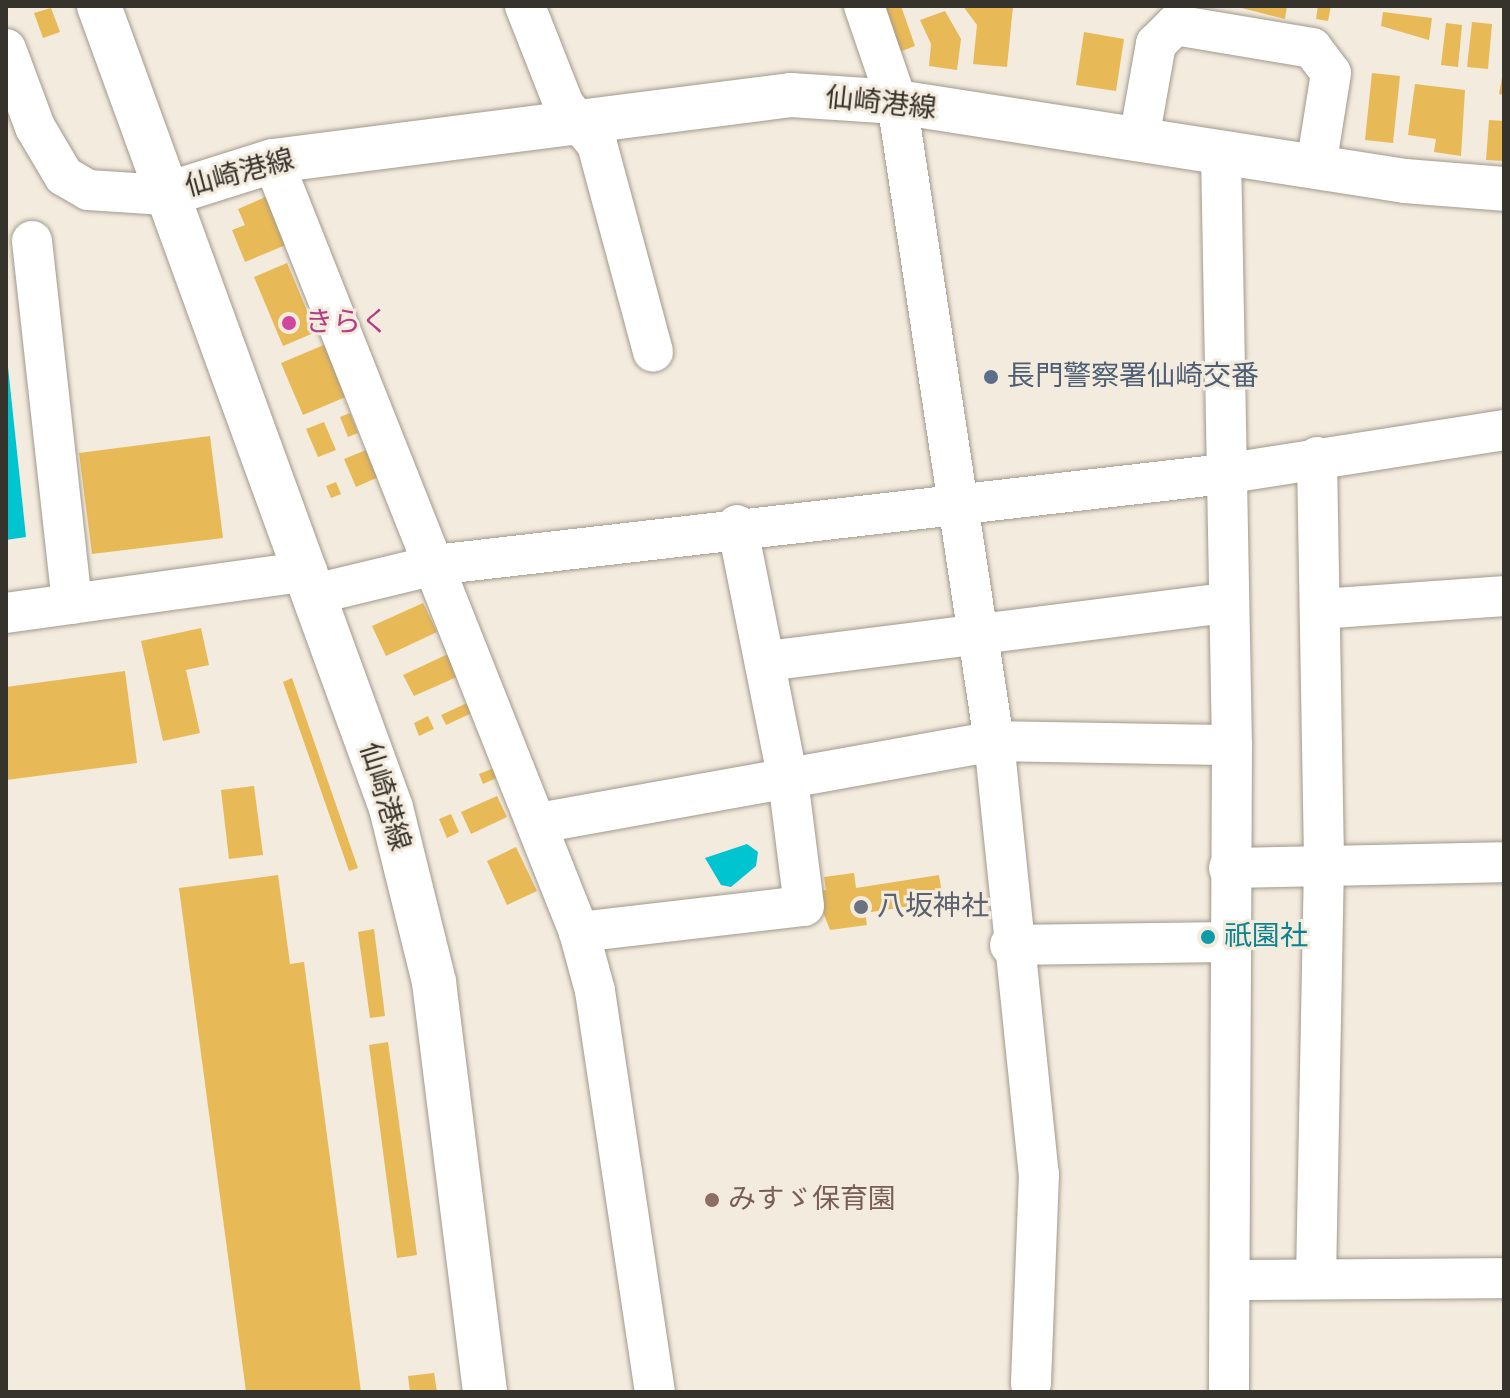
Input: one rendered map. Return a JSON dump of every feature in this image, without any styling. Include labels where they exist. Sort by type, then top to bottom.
[{"type":"main road","points":[[99,6],[165,195]]},
{"type":"main road","name":"仙崎港線","points":[[485,1392],[434,982],[391,808],[311,582],[165,195],[273,161],[580,119],[791,95],[897,102],[1316,167],[1504,189]]},
{"type":"street","points":[[525,6],[564,105],[580,119],[597,144],[653,352]]},
{"type":"street","points":[[864,6],[897,102],[994,741],[1010,945],[1039,1174],[1031,1384]]},
{"type":"street","points":[[1139,139],[1156,44],[1175,25],[1312,48],[1331,73],[1316,167]]},
{"type":"street","points":[[6,49],[35,127],[64,176],[88,190],[165,195]]},
{"type":"street","points":[[1221,153],[1224,474],[1232,745],[1227,942],[1234,1280],[1229,1392]]},
{"type":"street","points":[[273,161],[539,823],[579,932],[595,991],[655,1392]]},
{"type":"street","points":[[32,241],[72,604]]},
{"type":"street","points":[[6,613],[311,582],[737,525],[1224,474],[1504,430]]},
{"type":"street","points":[[1316,1279],[1324,860],[1317,457]]},
{"type":"street","points":[[579,932],[804,906],[788,780],[767,661],[737,525]]},
{"type":"street","points":[[1320,609],[1504,596]]},
{"type":"street","points":[[767,661],[1228,603]]},
{"type":"street","points":[[539,823],[994,741],[1232,745]]},
{"type":"street","points":[[1229,868],[1324,860],[1504,862]]},
{"type":"street","points":[[1010,945],[1227,942]]},
{"type":"street","points":[[1234,1280],[1504,1278]]},
{"type":"water","points":[[6,348],[26,537],[6,540]]},
{"type":"water","points":[[747,844],[758,852],[756,866],[731,887],[721,885],[705,858]]},
{"type":"building","points":[[883,6],[901,6],[915,46],[899,52]]},
{"type":"building","points":[[963,6],[1013,6],[1007,67],[973,64],[977,25]]},
{"type":"building","points":[[1234,6],[1287,6],[1285,19]]},
{"type":"building","points":[[1318,6],[1331,6],[1328,21],[1316,19]]},
{"type":"building","points":[[51,8],[60,32],[43,38],[34,13]]},
{"type":"building","points":[[945,11],[961,39],[957,70],[929,66],[931,44],[920,20]]},
{"type":"building","points":[[1383,12],[1432,18],[1429,40],[1381,26]]},
{"type":"building","points":[[1472,22],[1492,24],[1488,69],[1467,67]]},
{"type":"building","points":[[1446,23],[1462,25],[1458,67],[1441,65]]},
{"type":"building","points":[[1084,32],[1124,39],[1116,91],[1076,85]]},
{"type":"building","points":[[1504,67],[1504,95],[1499,94]]},
{"type":"building","points":[[1372,73],[1400,76],[1393,143],[1365,140]]},
{"type":"building","points":[[1415,84],[1465,90],[1461,156],[1434,152],[1436,139],[1408,135]]},
{"type":"building","points":[[1489,120],[1504,121],[1504,161],[1486,160]]},
{"type":"building","points":[[268,196],[288,244],[245,262],[232,230],[245,225],[238,209]]},
{"type":"building","points":[[287,263],[316,332],[283,346],[254,277]]},
{"type":"building","points":[[326,344],[348,396],[303,415],[281,363]]},
{"type":"building","points":[[350,413],[358,433],[348,437],[340,417]]},
{"type":"building","points":[[324,422],[336,450],[318,457],[306,429]]},
{"type":"building","points":[[210,436],[223,538],[92,554],[79,453]]},
{"type":"building","points":[[371,448],[383,475],[356,487],[344,459]]},
{"type":"building","points":[[336,482],[341,494],[331,498],[326,486]]},
{"type":"building","points":[[423,603],[437,632],[386,656],[372,626]]},
{"type":"building","points":[[201,628],[209,665],[186,670],[200,733],[163,741],[141,641]]},
{"type":"building","points":[[448,654],[459,676],[414,696],[403,675]]},
{"type":"building","points":[[125,671],[137,763],[6,780],[6,687]]},
{"type":"building","points":[[292,678],[358,868],[349,871],[283,682]]},
{"type":"building","points":[[467,703],[472,713],[446,725],[441,715]]},
{"type":"building","points":[[428,716],[434,729],[419,736],[414,723]]},
{"type":"building","points":[[494,768],[499,777],[483,784],[479,774]]},
{"type":"building","points":[[254,786],[263,855],[229,859],[221,790]]},
{"type":"building","points":[[497,796],[507,817],[471,834],[461,812]]},
{"type":"building","points":[[451,814],[459,832],[447,838],[439,819]]},
{"type":"building","points":[[516,847],[537,891],[507,905],[487,861]]},
{"type":"building","name":"八坂神社","points":[[854,873],[856,888],[939,875],[943,901],[865,913],[867,925],[830,930],[815,891],[826,890],[824,877]]},
{"type":"building","points":[[278,875],[290,964],[304,962],[361,1392],[246,1392],[179,888]]},
{"type":"building","points":[[374,929],[385,1016],[370,1018],[358,932]]},
{"type":"building","points":[[388,1042],[417,1255],[397,1258],[369,1045]]},
{"type":"building","points":[[434,1373],[437,1392],[410,1392],[408,1376]]},
{"type":"place","name":"きらく","points":[[289,323]]},
{"type":"place","name":"長門警察署仙崎交番","points":[[991,377]]},
{"type":"place","name":"八坂神社","points":[[861,907]]},
{"type":"place","name":"祇園社","points":[[1208,937]]},
{"type":"place","name":"みすゞ保育園","points":[[712,1200]]}]
